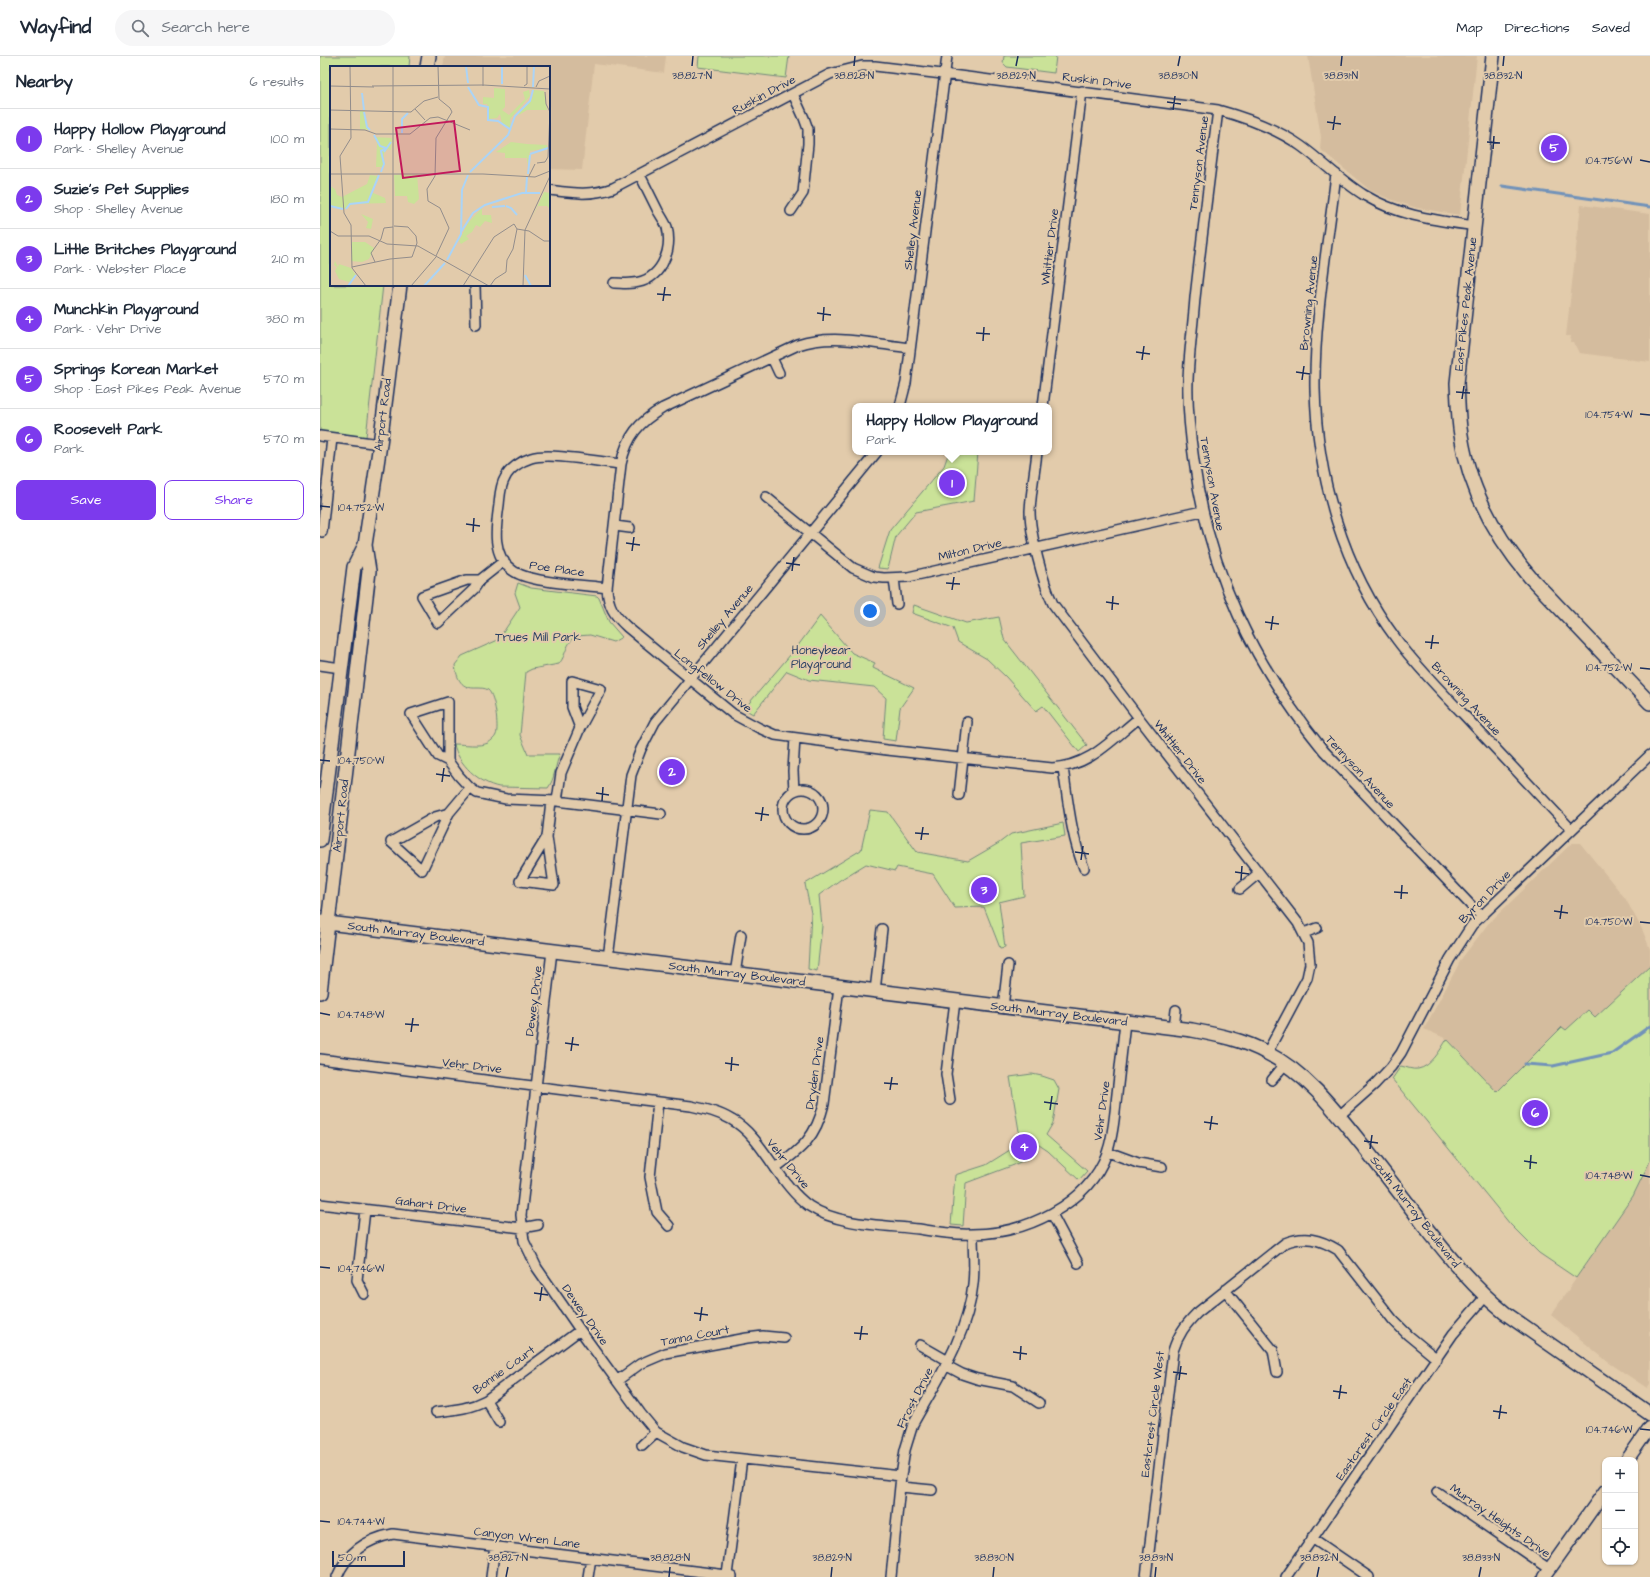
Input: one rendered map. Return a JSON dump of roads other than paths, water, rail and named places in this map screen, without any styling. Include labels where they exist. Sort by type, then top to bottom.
[{"type":"main road","points":[[427,66],[429,56]]},
{"type":"main road","name":"East Pikes Peak Avenue","points":[[1493,56],[1457,383],[1461,436],[1472,479],[1495,528],[1511,555],[1650,704]]},
{"type":"main road","name":"Airport Road","points":[[320,840],[354,567],[365,545],[380,444],[400,286]]},
{"type":"main road","name":"Airport Road","points":[[320,992],[324,922],[370,570],[365,545]]},
{"type":"main road","name":"South Murray Boulevard","points":[[324,922],[1192,1030],[1237,1040],[1267,1053],[1285,1064],[1311,1085],[1339,1116],[1462,1272],[1485,1297],[1505,1313],[1650,1414]]},
{"type":"street","name":"Shelley Avenue","points":[[901,403],[904,392],[910,348],[947,56]]},
{"type":"street","name":"Ruskin Drive","points":[[550,190],[576,193],[601,192],[640,175],[830,74],[862,66],[890,67],[1082,91],[1218,110],[1242,116],[1287,136],[1364,195],[1402,212],[1430,220],[1475,226]]},
{"type":"street","name":"Whittier Drive","points":[[1043,403],[1082,91]]},
{"type":"street","points":[[791,212],[803,193],[808,144],[808,129],[793,94]]},
{"type":"street","name":"Tennyson Avenue","points":[[1218,110],[1197,280],[1188,380],[1191,435],[1202,511],[1213,552],[1225,586],[1258,656],[1282,697],[1300,722],[1324,751],[1481,916]]},
{"type":"street","name":"Browning Avenue","points":[[1336,174],[1317,339],[1316,396],[1316,419],[1325,482],[1335,519],[1347,551],[1363,585],[1397,640],[1436,685],[1571,829]]},
{"type":"street","points":[[614,282],[633,284],[655,274],[662,266],[668,252],[666,226],[640,175]]},
{"type":"street","points":[[475,286],[476,325]]},
{"type":"street","name":"Longfellow Drive","points":[[910,348],[822,339],[798,345],[649,416],[637,427],[629,439],[621,464],[607,588],[608,600],[613,611],[620,621],[733,714],[775,734],[795,738],[963,759],[1040,768],[1063,768],[1082,762],[1092,756],[1139,718]]},
{"type":"street","points":[[772,358],[779,373]]},
{"type":"street","points":[[320,436],[380,444]]},
{"type":"street","points":[[322,532],[332,438]]},
{"type":"street","name":"Shelley Avenue","points":[[608,958],[631,775],[640,749],[655,722],[875,455]]},
{"type":"street","name":"Whittier Drive","points":[[1037,455],[1030,511],[1031,528],[1047,593],[1053,604],[1070,629],[1298,923],[1304,933],[1310,952],[1310,964],[1306,978],[1267,1053]]},
{"type":"street","name":"Poe Place","points":[[607,588],[529,578],[519,575],[510,569],[499,552],[496,530],[501,488],[505,478],[511,470],[529,458],[539,456],[621,464]]},
{"type":"street","name":"Milton Drive","points":[[766,497],[853,568],[874,577],[894,578],[908,577],[1036,547],[1202,511]]},
{"type":"street","points":[[615,526],[630,528]]},
{"type":"street","points":[[480,580],[467,580],[422,596],[438,622],[474,589],[480,580],[504,561]]},
{"type":"street","points":[[894,578],[897,604]]},
{"type":"street","points":[[320,665],[342,668]]},
{"type":"street","points":[[547,837],[520,881],[554,884],[547,837],[554,801],[561,773],[580,728],[601,689],[572,680],[572,707],[580,728]]},
{"type":"street","points":[[448,761],[448,702],[411,714],[438,756],[448,761],[470,788],[478,792],[496,798],[554,801],[661,814]]},
{"type":"street","points":[[959,795],[967,722]]},
{"type":"street","points":[[794,791],[800,789],[812,791],[818,795],[822,801],[823,814],[820,821],[815,826],[802,829],[795,827],[786,819],[784,813],[785,800],[794,791],[793,772],[795,738]]},
{"type":"street","name":"Byron Drive","points":[[1339,1116],[1375,1084],[1391,1067],[1401,1053],[1450,959],[1472,925],[1650,755]]},
{"type":"street","points":[[1063,768],[1073,833],[1077,851],[1084,868]]},
{"type":"street","points":[[449,813],[435,817],[391,842],[422,870],[449,813],[470,788]]},
{"type":"street","points":[[1240,889],[1259,873]]},
{"type":"street","points":[[1304,933],[1317,928]]},
{"type":"street","points":[[875,991],[882,929]]},
{"type":"street","points":[[735,974],[741,935]]},
{"type":"street","name":"Dewey Drive","points":[[552,951],[522,1200],[522,1228],[524,1241],[529,1254],[580,1330],[656,1432],[693,1452],[742,1459],[902,1476]]},
{"type":"street","points":[[1003,1007],[1008,965]]},
{"type":"street","name":"Dryden Drive","points":[[774,1168],[804,1146],[814,1132],[821,1115],[824,1104],[839,987]]},
{"type":"street","points":[[950,1100],[946,1074],[955,1001]]},
{"type":"street","points":[[1174,1028],[1176,1010]]},
{"type":"street","name":"Vehr Drive","points":[[320,1059],[706,1109],[733,1120],[751,1136],[789,1187],[810,1206],[837,1218],[855,1222],[972,1234],[1016,1228],[1052,1214],[1066,1205],[1084,1188],[1099,1170],[1108,1152],[1112,1130],[1125,1022]]},
{"type":"street","points":[[1272,1080],[1285,1064]]},
{"type":"street","points":[[658,1102],[650,1177],[656,1212],[669,1226]]},
{"type":"street","points":[[1108,1152],[1138,1163],[1162,1167]]},
{"type":"street","name":"Gahart Drive","points":[[320,1204],[522,1228],[538,1225]]},
{"type":"street","points":[[364,1294],[357,1280],[365,1210]]},
{"type":"street","points":[[1052,1214],[1078,1263]]},
{"type":"street","name":"Frost Drive","points":[[891,1577],[905,1450],[913,1424],[958,1343],[968,1314],[971,1300],[974,1265],[972,1234]]},
{"type":"street","name":"Eastcrest Circle West","points":[[1146,1577],[1172,1351],[1177,1337],[1185,1325],[1225,1290],[1285,1243],[1311,1235],[1338,1250],[1393,1320],[1408,1335],[1437,1358]]},
{"type":"street","points":[[1225,1290],[1273,1350],[1278,1372]]},
{"type":"street","name":"Eastcrest Circle East","points":[[1286,1577],[1394,1422],[1453,1334],[1485,1297]]},
{"type":"street","name":"Bonnie Court","points":[[436,1412],[463,1409],[474,1406],[486,1400],[580,1330]]},
{"type":"street","name":"Tanna Court","points":[[618,1380],[640,1364],[666,1353],[747,1338],[763,1336],[784,1338]]},
{"type":"street","points":[[920,1346],[962,1374],[977,1379],[1013,1386],[1039,1403]]},
{"type":"street","points":[[486,1400],[500,1422]]},
{"type":"street","points":[[1629,1457],[1650,1427]]},
{"type":"street","points":[[642,1445],[656,1432]]},
{"type":"street","points":[[730,1576],[742,1459]]},
{"type":"street","points":[[901,1486],[932,1490]]},
{"type":"street","name":"Murray Heights Drive","points":[[1437,1492],[1546,1573]]},
{"type":"street","points":[[1546,1573],[1604,1493]]},
{"type":"street","name":"Canyon Wren Lane","points":[[337,1577],[354,1545],[380,1536],[393,1534],[591,1558],[685,1573],[730,1576]]},
{"type":"street","points":[[1312,1538],[1369,1577]]},
{"type":"street","points":[[491,1577],[495,1546]]},
{"type":"street","points":[[588,1577],[591,1558]]},
{"type":"waterway","points":[[1502,186],[1650,207]]},
{"type":"waterway","points":[[1525,1064],[1553,1066],[1612,1053],[1650,1026]]},
{"type":"place","name":"Springs Korean Market","points":[[1554,148]]},
{"type":"place","name":"Happy Hollow Playground","points":[[952,483]]},
{"type":"place","name":"Suzie's Pet Supplies","points":[[672,772]]},
{"type":"place","name":"Little Britches Playground","points":[[984,890]]},
{"type":"place","name":"Roosevelt Park","points":[[1535,1113]]},
{"type":"place","name":"Munchkin Playground","points":[[1024,1147]]},
{"type":"park label","name":"Trues Mill Park","points":[[538,637]]},
{"type":"park label","name":"Honeybear Playground","points":[[821,657]]}]
